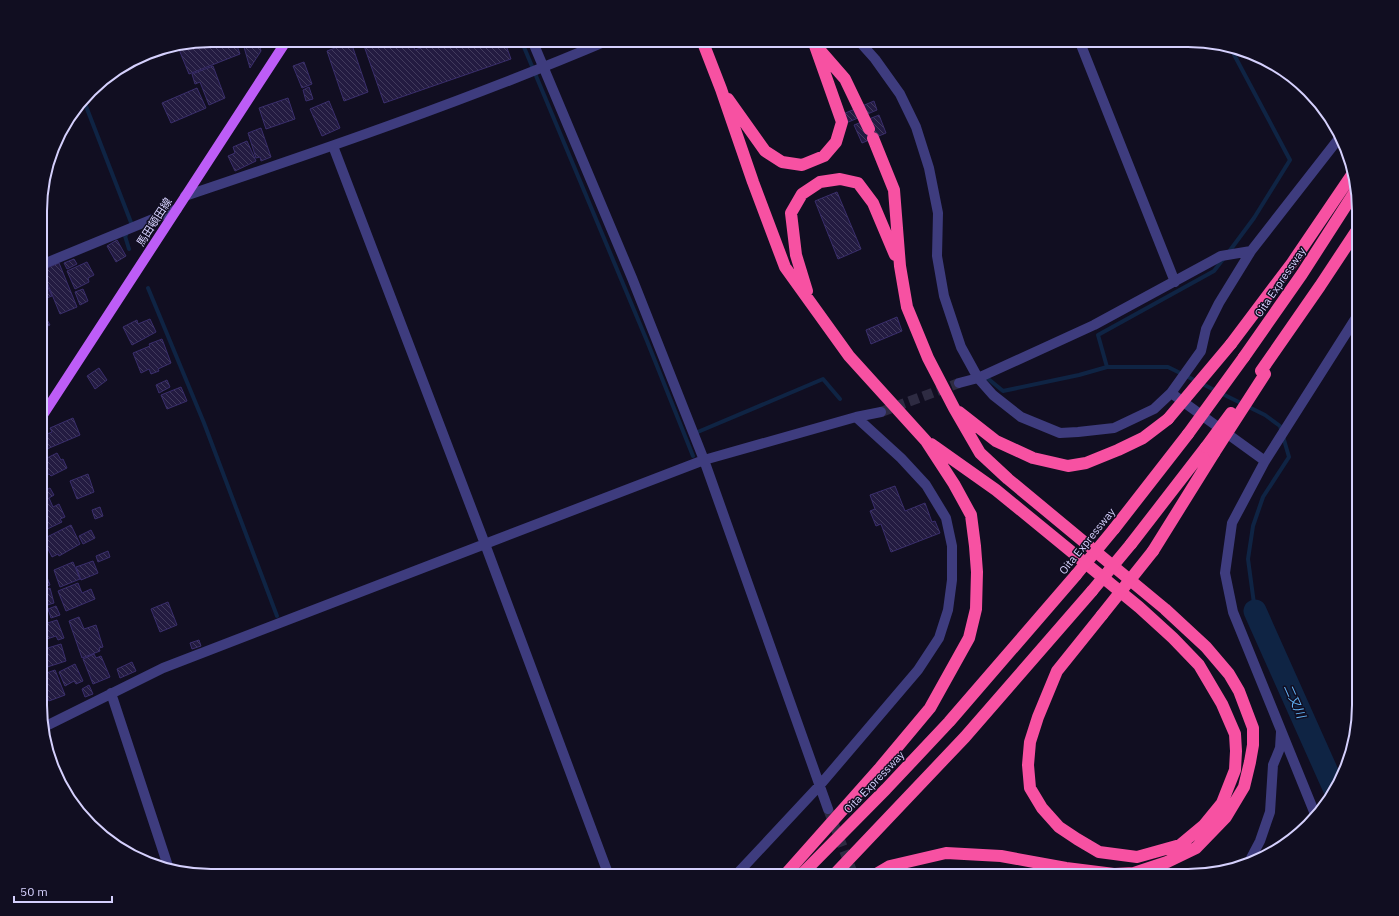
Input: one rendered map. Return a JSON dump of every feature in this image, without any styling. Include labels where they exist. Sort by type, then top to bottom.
[{"type":"highway","points":[[705,47],[785,267],[849,356],[926,441],[954,484],[971,515],[978,572],[976,608],[969,638],[930,708],[879,769],[790,869]]},
{"type":"highway","points":[[721,89],[765,151],[782,162],[802,165],[824,156],[836,142],[842,122],[814,47]]},
{"type":"highway","points":[[817,47],[845,79],[871,134],[894,190],[900,266],[907,307],[928,358],[954,408],[980,453],[1008,480],[1165,609],[1206,647],[1229,674],[1239,691],[1253,728],[1253,745],[1244,787],[1226,817],[1196,848],[1167,862],[1146,869]]},
{"type":"highway","points":[[811,302],[796,255],[791,213],[802,194],[820,182],[840,179],[858,183],[873,203],[900,266]]},
{"type":"highway","points":[[954,408],[996,441],[1033,458],[1068,466],[1086,463],[1143,438],[1168,420],[1231,344],[1292,263],[1349,179]]},
{"type":"highway","name":"Oita Expressway","points":[[807,869],[886,789],[949,722],[1114,529],[1188,434],[1244,357],[1302,274],[1352,197]]},
{"type":"highway","points":[[926,441],[996,490],[1139,607],[1199,664],[1222,704],[1235,734],[1235,770],[1222,803],[1204,825],[1180,845],[1137,857],[1099,852],[1059,827],[1042,808],[1030,788],[1028,765],[1030,742],[1038,717],[1057,671],[1102,615],[1152,551],[1210,450],[1263,373],[1352,238]]},
{"type":"highway","points":[[840,869],[966,737],[1092,591],[1210,450]]},
{"type":"highway","points":[[885,869],[890,866],[946,853],[1001,856],[1074,869]]},
{"type":"main road","name":"馬田頓田線","points":[[47,409],[282,47]]},
{"type":"street","points":[[535,47],[632,278],[704,460],[828,809]]},
{"type":"street","points":[[185,196],[333,146],[544,68],[593,47]]},
{"type":"street","points":[[864,47],[875,59],[900,94],[916,127],[929,168],[938,213],[937,256],[944,296],[961,348],[978,378],[993,395],[1021,418],[1060,433],[1114,428],[1154,409],[1171,393],[1201,351],[1206,329],[1219,303],[1251,251],[1336,142]]},
{"type":"street","points":[[1082,47],[1175,282]]},
{"type":"street","points":[[333,146],[485,544],[606,869]]},
{"type":"street","points":[[47,263],[177,209]]},
{"type":"street","points":[[959,383],[978,378],[1094,325],[1222,256],[1251,251]]},
{"type":"street","points":[[1313,810],[1233,612],[1225,573],[1232,523],[1265,461],[1352,324]]},
{"type":"street","points":[[1171,393],[1265,461]]},
{"type":"street","points":[[48,725],[163,668],[704,460],[856,417],[881,412]]},
{"type":"street","points":[[742,869],[820,785],[918,670],[939,638],[948,610],[952,580],[952,546],[946,518],[926,485],[901,458],[856,417]]},
{"type":"street","points":[[112,693],[167,862]]},
{"type":"street","points":[[1252,855],[1260,841],[1270,812],[1273,765],[1280,748],[1282,730]]},
{"type":"building","points":[[201,47],[238,47],[240,54],[189,74],[179,50]]},
{"type":"building","points":[[244,47],[260,47],[261,51],[250,68]]},
{"type":"building","points":[[338,47],[353,47],[368,92],[344,101],[327,51]]},
{"type":"building","points":[[364,47],[414,47],[415,50],[423,47],[507,47],[511,59],[384,103]]},
{"type":"building","points":[[304,62],[312,84],[302,88],[293,66]]},
{"type":"building","points":[[213,66],[225,98],[209,105],[200,82],[195,84],[192,74]]},
{"type":"building","points":[[309,87],[313,99],[306,101],[303,90]]},
{"type":"building","points":[[197,88],[206,108],[171,123],[162,103]]},
{"type":"building","points":[[288,98],[295,119],[266,129],[259,108]]},
{"type":"building","points":[[329,101],[340,128],[322,136],[310,109]]},
{"type":"building","points":[[874,101],[877,110],[846,123],[843,114]]},
{"type":"building","points":[[879,115],[886,133],[862,143],[854,125]]},
{"type":"building","points":[[261,128],[271,157],[261,161],[260,157],[256,158],[248,133]]},
{"type":"building","points":[[247,141],[256,161],[235,171],[228,156],[235,153],[233,147]]},
{"type":"building","points":[[837,192],[861,249],[838,259],[815,201]]},
{"type":"building","points":[[117,240],[126,256],[116,262],[107,246]]},
{"type":"building","points":[[74,259],[77,264],[67,269],[64,263]]},
{"type":"building","points":[[87,262],[94,275],[88,278],[89,282],[75,289],[67,271]]},
{"type":"building","points":[[59,263],[77,307],[60,314],[47,282],[47,268]]},
{"type":"building","points":[[47,285],[52,296],[47,298]]},
{"type":"building","points":[[83,289],[88,301],[80,305],[75,292]]},
{"type":"building","points":[[897,317],[902,331],[871,344],[866,330]]},
{"type":"building","points":[[150,319],[156,332],[132,345],[123,327],[137,320],[138,324]]},
{"type":"building","points":[[162,339],[171,363],[158,369],[159,371],[151,374],[149,369],[141,373],[133,353]]},
{"type":"building","points":[[99,368],[107,380],[95,389],[87,376]]},
{"type":"building","points":[[167,380],[170,387],[159,393],[156,385]]},
{"type":"building","points":[[181,387],[187,401],[167,409],[161,395]]},
{"type":"building","points":[[73,418],[80,435],[47,449],[47,434],[52,432],[50,428]]},
{"type":"building","points":[[57,453],[61,460],[63,459],[67,468],[51,476],[49,474],[47,475],[47,458]]},
{"type":"building","points":[[88,474],[94,492],[77,499],[70,481]]},
{"type":"building","points":[[895,486],[905,511],[925,503],[932,522],[935,521],[940,533],[891,552],[881,524],[876,526],[870,511],[875,509],[870,495]]},
{"type":"building","points":[[50,488],[54,495],[49,498],[53,507],[59,504],[65,517],[60,519],[62,522],[47,529],[47,489]]},
{"type":"building","points":[[100,507],[103,516],[95,519],[92,510]]},
{"type":"building","points":[[71,525],[80,544],[59,556],[58,554],[52,557],[47,547],[47,537]]},
{"type":"building","points":[[91,530],[95,538],[83,544],[79,536]]},
{"type":"building","points":[[108,551],[110,557],[98,562],[96,556]]},
{"type":"building","points":[[93,561],[98,573],[81,580],[76,567]]},
{"type":"building","points":[[73,562],[80,579],[60,587],[54,570]]},
{"type":"building","points":[[47,577],[50,585],[47,586]]},
{"type":"building","points":[[78,583],[82,593],[91,589],[95,599],[66,611],[58,591]]},
{"type":"building","points":[[50,588],[54,603],[47,605],[47,589]]},
{"type":"building","points":[[168,602],[177,625],[160,632],[151,609]]},
{"type":"building","points":[[56,606],[60,615],[51,618],[48,609]]},
{"type":"building","points":[[79,617],[84,629],[96,625],[103,647],[99,648],[100,651],[82,658],[69,621]]},
{"type":"building","points":[[57,620],[64,638],[58,640],[56,636],[47,639],[47,623]]},
{"type":"building","points":[[199,640],[201,646],[192,649],[190,643]]},
{"type":"building","points":[[61,644],[66,661],[47,667],[47,648]]},
{"type":"building","points":[[94,654],[96,658],[101,656],[110,677],[93,684],[83,659]]},
{"type":"building","points":[[132,662],[136,671],[120,678],[117,669]]},
{"type":"building","points":[[75,664],[83,681],[76,684],[74,681],[65,686],[59,672]]},
{"type":"building","points":[[55,670],[65,695],[49,701],[47,697],[47,673]]},
{"type":"building","points":[[89,685],[93,694],[85,697],[82,689]]},
{"type":"waterway","points":[[524,47],[647,341],[693,456]]},
{"type":"waterway","points":[[1228,253],[1254,218],[1290,160],[1234,54]]},
{"type":"waterway","points":[[86,106],[132,225],[130,227]]},
{"type":"waterway","points":[[126,235],[129,249]]},
{"type":"waterway","points":[[1107,367],[1098,335],[1214,271],[1224,258]]},
{"type":"waterway","points":[[148,288],[204,423],[277,616]]},
{"type":"waterway","points":[[986,377],[1003,391],[1079,375],[1107,367],[1168,367],[1265,415],[1280,426],[1289,457],[1263,497],[1253,526],[1248,559],[1255,611]]},
{"type":"waterway","points":[[693,434],[823,379],[840,399]]},
{"type":"waterway","name":"二又川","points":[[1255,611],[1332,783]]},
{"type":"tunnel","points":[[881,412],[959,383]]},
{"type":"tunnel","points":[[828,809],[851,869]]}]
